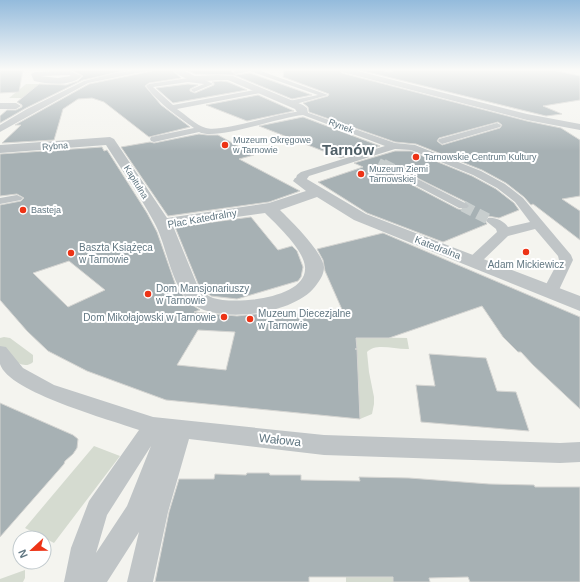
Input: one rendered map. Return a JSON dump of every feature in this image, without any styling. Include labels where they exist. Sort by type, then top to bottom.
[{"type":"street","points":[[0,130],[30,111],[57,97]]},
{"type":"street","points":[[158,97],[200,129]]},
{"type":"street","points":[[208,97],[213,100]]},
{"type":"street","points":[[171,108],[228,97]]},
{"type":"street","points":[[276,97],[302,108],[303,113]]},
{"type":"street","points":[[292,103],[316,97]]},
{"type":"street","points":[[450,97],[527,117],[580,127]]},
{"type":"street","points":[[0,106],[16,106]]},
{"type":"street","name":"Rynek","points":[[200,129],[211,131],[222,130],[290,114],[303,113],[394,146]]},
{"type":"street","points":[[442,141],[497,125]]},
{"type":"street","points":[[154,139],[200,129]]},
{"type":"street","name":"Rybna","points":[[0,149],[110,141]]},
{"type":"street","name":"Kapitulna","points":[[110,141],[163,223]]},
{"type":"street","points":[[300,181],[304,174],[394,146],[412,147],[487,177],[519,200],[536,223],[566,258],[561,273],[550,292]]},
{"type":"street","points":[[365,155],[378,161]]},
{"type":"street","points":[[400,173],[463,206]]},
{"type":"street","name":"Katedralna","points":[[300,181],[360,217],[580,304]]},
{"type":"street","name":"Plac Katedralny","points":[[269,208],[310,254],[315,266],[311,281],[297,294],[273,303],[252,307],[236,308],[207,303],[193,294],[188,288],[163,223],[269,208],[282,205],[317,192]]},
{"type":"street","points":[[0,211],[8,200]]},
{"type":"street","points":[[492,221],[502,227],[504,233]]},
{"type":"street","points":[[474,261],[504,233],[536,223]]},
{"type":"street","name":"Wałowa","points":[[0,352],[17,373],[48,392],[168,428],[324,445],[560,453],[580,452]]},
{"type":"street","points":[[77,582],[84,548],[97,509],[168,428]]},
{"type":"street","points":[[91,582],[112,553],[136,514],[168,428]]},
{"type":"street","points":[[140,582],[156,512],[168,428]]},
{"type":"shaded area","points":[[10,97],[23,97],[22,98],[9,98]]},
{"type":"shaded area","points":[[356,337],[407,338],[409,349],[376,347],[367,352],[374,404],[372,414],[360,419]]},
{"type":"shaded area","points":[[0,338],[10,338],[33,355],[33,362],[29,365],[24,365],[11,358],[0,348]]},
{"type":"shaded area","points":[[94,446],[120,456],[54,543],[52,542],[52,530],[29,530],[25,528]]},
{"type":"shaded area","points":[[25,570],[25,578],[23,582],[0,582],[0,579]]},
{"type":"shaded area","points":[[346,577],[393,577],[393,582],[346,582]]},
{"type":"building","points":[[23,97],[48,97],[0,123],[0,116],[7,110],[16,110],[22,107],[22,105],[17,102]]},
{"type":"building","points":[[65,97],[154,97],[161,105],[190,127],[149,137],[104,102],[92,98],[78,99],[63,109],[54,140],[2,143],[21,125],[15,125]]},
{"type":"building","points":[[166,97],[206,97],[173,103]]},
{"type":"building","points":[[247,97],[263,97],[294,111],[247,121],[206,105]]},
{"type":"building","points":[[288,97],[301,97],[292,99]]},
{"type":"building","points":[[324,97],[435,97],[527,121],[561,128],[580,140],[580,196],[562,199],[580,211],[580,240],[533,204],[531,205],[524,197],[506,183],[482,170],[416,144],[395,142],[309,112],[308,107],[303,103]],"holes":[[[498,122],[502,125],[500,128],[442,145],[437,141],[439,138]]]},
{"type":"building","points":[[469,97],[580,97],[580,100],[543,106],[562,114],[546,116]]},
{"type":"building","points":[[303,117],[380,146],[341,158],[259,126]]},
{"type":"building","points":[[199,134],[218,135],[254,155],[239,159],[300,191],[269,202],[168,216],[121,147],[150,142],[154,143]]},
{"type":"building","points":[[102,147],[104,151],[107,150],[147,213],[157,232],[176,286],[189,303],[200,310],[194,312],[237,316],[265,313],[344,314],[325,271],[323,260],[317,249],[383,233],[580,317],[580,409],[521,352],[518,352],[503,337],[482,306],[389,338],[356,338],[360,419],[166,400],[87,371],[48,351],[27,331],[0,300],[0,205],[21,201],[24,198],[17,194],[0,196],[0,154]],"holes":[[[69,261],[105,290],[68,307],[33,273]],[[198,330],[235,332],[226,370],[177,365]]]},
{"type":"building","points":[[395,151],[411,151],[472,176],[496,189],[514,203],[519,210],[499,218],[488,216],[485,221],[487,224],[443,242],[367,213],[318,182],[363,167],[354,163]],"holes":[[[399,169],[468,203],[470,207],[467,210],[458,209],[395,176],[394,173]]]},
{"type":"building","points":[[251,217],[278,250],[292,246],[297,251],[303,267],[301,277],[298,281],[237,299],[211,296],[199,286],[175,227]]},
{"type":"building","points":[[429,354],[486,358],[497,391],[516,392],[529,431],[421,422],[416,385],[435,386]]},
{"type":"building","points":[[0,403],[73,435],[78,439],[77,448],[73,454],[65,461],[0,537]]},
{"type":"building","points":[[247,473],[301,475],[301,480],[360,481],[359,477],[409,478],[489,484],[534,485],[535,487],[580,487],[580,582],[470,582],[468,577],[429,578],[430,582],[393,582],[393,577],[309,577],[309,582],[155,582],[169,512],[179,479],[214,479],[215,474],[246,475]]},
{"type":"tunnel","points":[[379,162],[383,164]]},
{"type":"tunnel","points":[[383,164],[400,173]]},
{"type":"tunnel","points":[[463,206],[492,221]]},
{"type":"place","name":"Muzeum Okręgowe w Tarnowie","points":[[225,145]]},
{"type":"place","name":"Tarnowskie Centrum Kultury","points":[[416,157]]},
{"type":"place","name":"Muzeum Ziemi Tarnowskiej","points":[[361,174]]},
{"type":"place","name":"Basteja","points":[[23,210]]},
{"type":"place","name":"Adam Mickiewicz","points":[[526,252]]},
{"type":"place","name":"Baszta Książęca w Tarnowie","points":[[71,253]]},
{"type":"place","name":"Dom Mansjonariuszy w Tarnowie","points":[[148,294]]},
{"type":"place","name":"Dom Mikołajowski w Tarnowie","points":[[224,317]]},
{"type":"place","name":"Muzeum Diecezjalne w Tarnowie","points":[[250,319]]},
{"type":"district","name":"Tarnów","points":[[348,150]]}]
